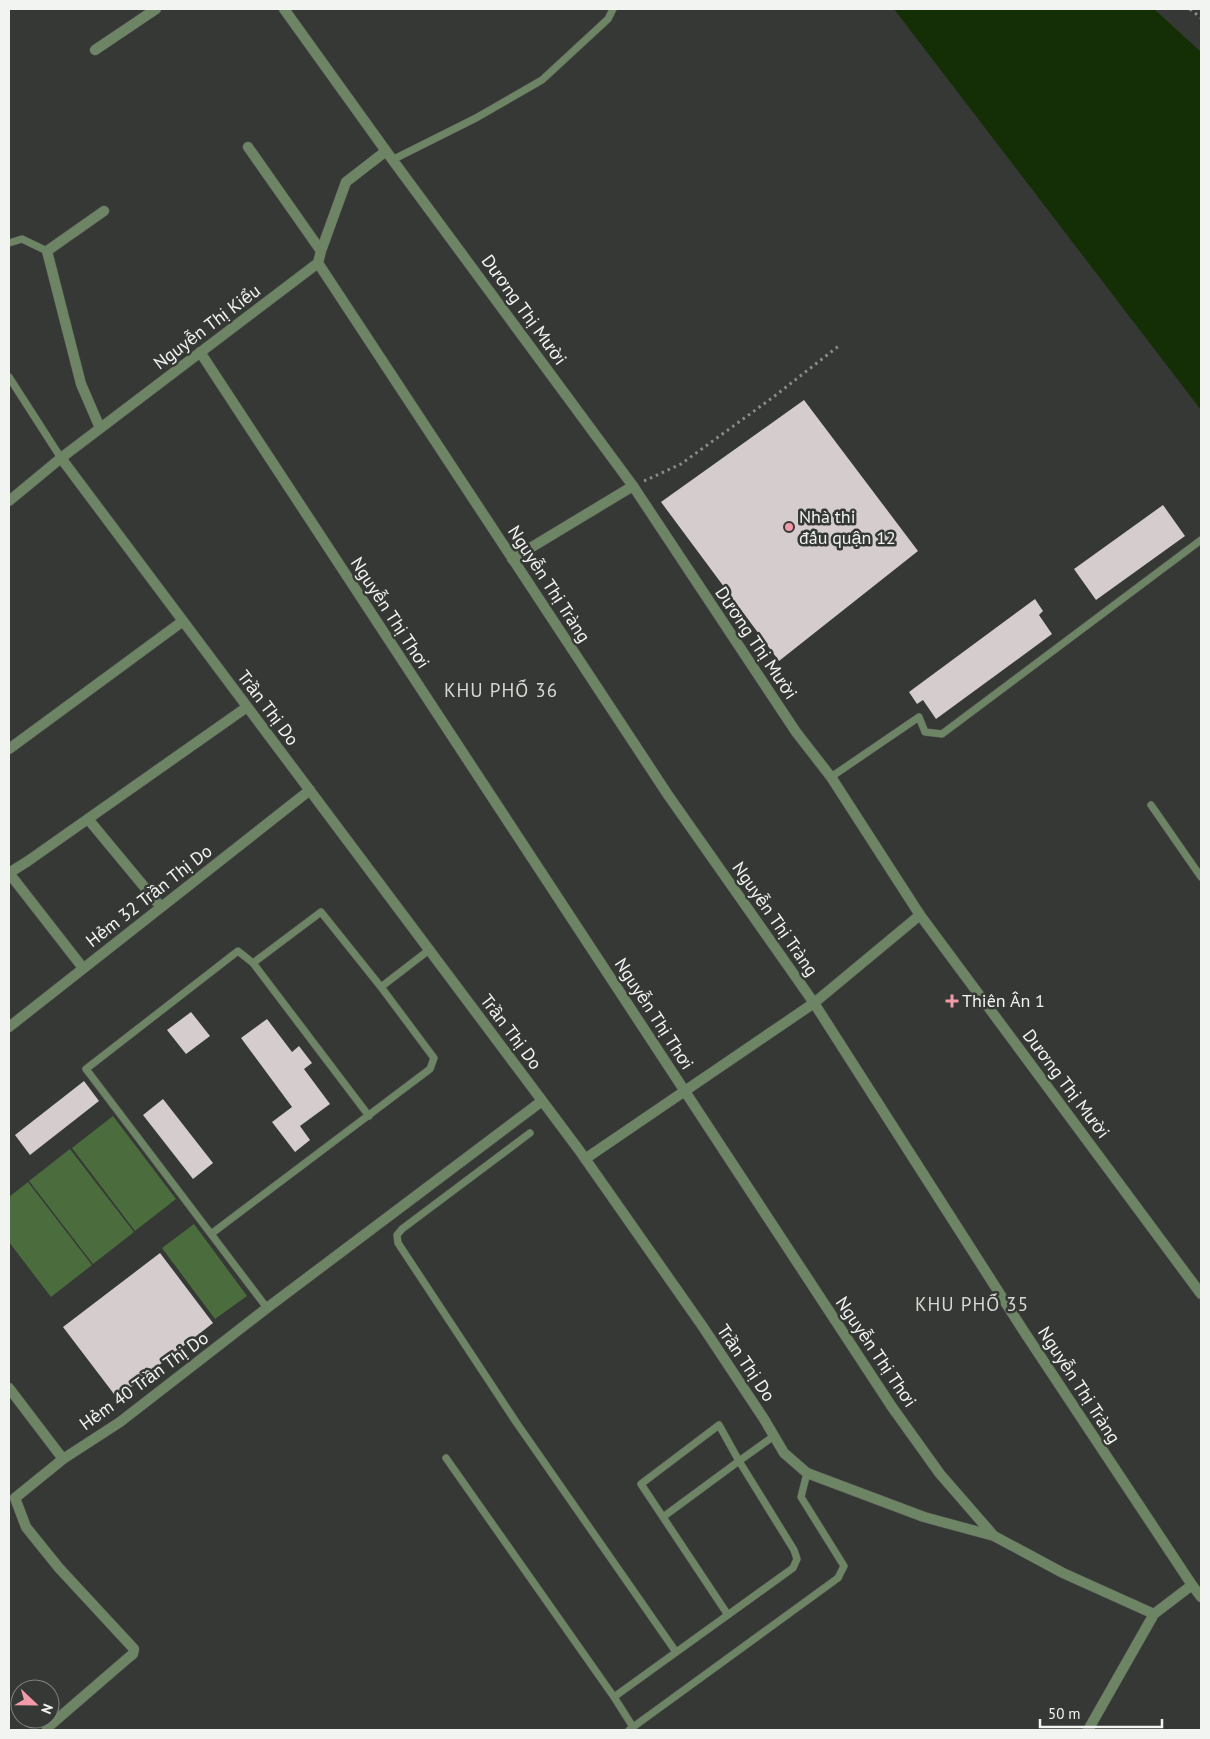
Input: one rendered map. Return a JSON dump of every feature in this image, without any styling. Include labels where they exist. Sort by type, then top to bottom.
[{"type":"street","points":[[95,50],[156,9]]},
{"type":"street","name":"Dương Thị Mười","points":[[284,9],[389,156],[633,486],[796,732],[831,777],[920,915],[1201,1294]]},
{"type":"street","points":[[248,147],[321,251]]},
{"type":"street","points":[[318,263],[346,182],[389,156]]},
{"type":"street","points":[[100,428],[81,384],[47,251],[104,211]]},
{"type":"street","name":"Nguyễn Thị Kiểu","points":[[9,501],[61,458],[318,263]]},
{"type":"street","name":"Nguyễn Thị Tràng","points":[[318,263],[668,795],[814,1003],[1023,1330],[1201,1597]]},
{"type":"street","name":"Nguyễn Thị Thơi","points":[[200,352],[892,1407],[940,1474],[994,1536],[1063,1573],[1154,1614]]},
{"type":"street","name":"Trần Thị Do","points":[[61,458],[585,1159],[703,1327],[784,1453],[808,1473],[924,1517],[994,1536]]},
{"type":"street","points":[[512,558],[633,486]]},
{"type":"street","points":[[9,749],[183,621]]},
{"type":"street","points":[[83,968],[9,873],[28,862],[247,707]]},
{"type":"street","name":"Hẻm 32 Trần Thị Do","points":[[9,1027],[310,790]]},
{"type":"street","points":[[88,819],[161,907]]},
{"type":"street","points":[[585,1159],[814,1003],[920,915]]},
{"type":"street","name":"Hẻm 40 Trần Thị Do","points":[[60,1717],[134,1651],[129,1643],[59,1568],[26,1527],[15,1498],[62,1459],[120,1422],[267,1308],[542,1101]]},
{"type":"street","points":[[9,1388],[62,1459]]},
{"type":"street","points":[[1088,1730],[1154,1614],[1192,1585]]},
{"type":"lane","points":[[389,156],[476,118],[542,80],[608,19],[612,9]]},
{"type":"lane","points":[[9,243],[22,239],[47,251]]},
{"type":"lane","points":[[9,377],[61,458]]},
{"type":"lane","points":[[831,777],[919,717],[925,732],[942,734],[1201,540]]},
{"type":"lane","points":[[1151,805],[1201,877]]},
{"type":"lane","points":[[212,1234],[430,1069],[434,1058],[381,987],[321,912],[254,963]]},
{"type":"lane","points":[[381,987],[429,950]]},
{"type":"lane","points":[[267,1308],[86,1069],[238,951],[254,963],[369,1116]]},
{"type":"lane","points":[[530,1133],[402,1229],[398,1235],[398,1243],[516,1422],[676,1652]]},
{"type":"lane","points":[[614,1698],[793,1568],[796,1559],[794,1550],[719,1425],[640,1484],[728,1615]]},
{"type":"lane","points":[[663,1518],[774,1436]]},
{"type":"lane","points":[[446,1458],[614,1698],[631,1729],[838,1578],[844,1566],[802,1497],[808,1473]]},
{"type":"path","points":[[1190,9],[1201,18]]},
{"type":"path","points":[[633,486],[681,464],[772,398],[840,345]]},
{"type":"shaded area","points":[[894,9],[1154,9],[1201,52],[1201,410]]},
{"type":"shaded area","points":[[113,1116],[176,1199],[135,1231],[72,1148]]},
{"type":"shaded area","points":[[70,1149],[134,1232],[93,1264],[29,1181]]},
{"type":"shaded area","points":[[28,1182],[92,1265],[51,1297],[9,1242],[9,1197]]},
{"type":"shaded area","points":[[194,1224],[247,1296],[215,1319],[162,1248]]},
{"type":"building","name":"Nhà thi đấu quận 12","points":[[804,400],[918,551],[779,661],[661,502]]},
{"type":"building","points":[[1163,505],[1185,536],[1096,600],[1074,569]]},
{"type":"building","points":[[1035,599],[1043,611],[1039,615],[1052,634],[936,719],[923,700],[917,704],[909,692]]},
{"type":"building","points":[[191,1012],[210,1036],[186,1054],[167,1030]]},
{"type":"building","points":[[267,1019],[292,1052],[299,1046],[312,1063],[304,1069],[330,1104],[300,1126],[310,1140],[295,1152],[272,1122],[292,1107],[241,1038]]},
{"type":"building","points":[[84,1081],[99,1101],[30,1155],[15,1135]]},
{"type":"building","points":[[163,1099],[213,1163],[193,1179],[143,1115]]},
{"type":"building","points":[[160,1253],[213,1323],[117,1398],[63,1327]]},
{"type":"place","name":"Nhà thi đấu quận 12","points":[[789,527]]},
{"type":"place","name":"Thiên Ân 1","points":[[952,1001]]},
{"type":"district","name":"KHU PHỐ 36","points":[[501,690]]},
{"type":"district","name":"KHU PHỐ 35","points":[[972,1304]]}]
